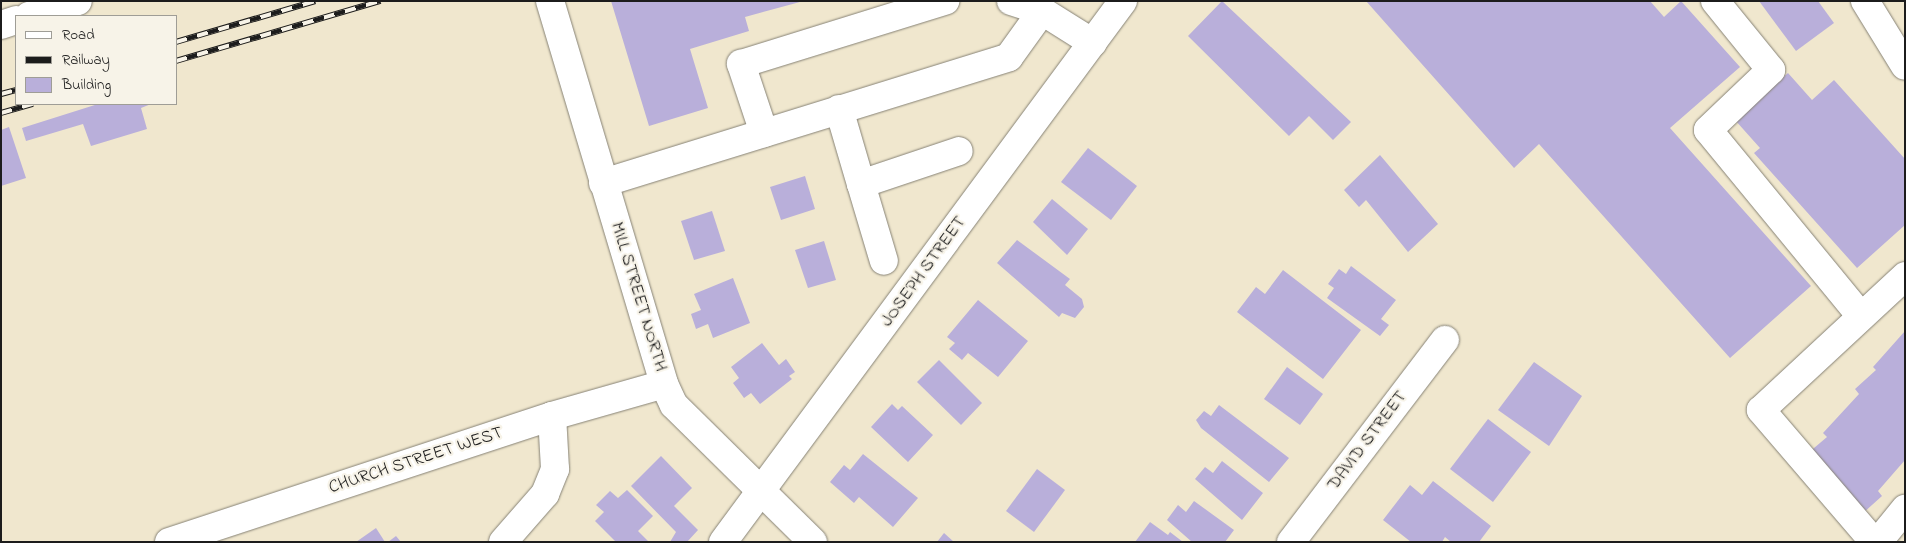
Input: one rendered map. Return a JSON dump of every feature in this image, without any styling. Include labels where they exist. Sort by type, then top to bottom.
[{"type":"street","points":[[32,15],[78,1]]},
{"type":"street","name":"MILL STREET NORTH","points":[[550,1],[664,384],[674,405],[813,542]]},
{"type":"street","points":[[764,133],[741,64],[945,1]]},
{"type":"street","points":[[1011,1],[1042,11],[1093,43]]},
{"type":"street","name":"JOSEPH STREET","points":[[723,542],[762,492],[1123,1]]},
{"type":"street","points":[[1715,1],[1771,70],[1708,130],[1861,316]]},
{"type":"street","points":[[1865,1],[1905,66]]},
{"type":"street","points":[[603,183],[1009,58],[1042,11]]},
{"type":"street","points":[[1,25],[15,20]]},
{"type":"street","points":[[839,109],[884,260]]},
{"type":"street","points":[[861,184],[959,151]]},
{"type":"street","points":[[1905,276],[1761,410],[1876,542],[1905,509]]},
{"type":"street","name":"DAVID STREET","points":[[1291,542],[1445,340]]},
{"type":"street","name":"CHURCH STREET WEST","points":[[169,542],[552,416],[664,384]]},
{"type":"street","points":[[503,542],[545,494],[555,469],[552,416]]},
{"type":"building","points":[[611,1],[800,2],[745,17],[749,31],[690,49],[708,108],[649,126]]},
{"type":"building","points":[[1222,1],[1351,122],[1333,140],[1309,116],[1289,136],[1188,36]]},
{"type":"building","points":[[1366,1],[1650,1],[1664,17],[1681,1],[1740,67],[1670,128],[1811,286],[1730,358],[1539,144],[1514,168]]},
{"type":"building","points":[[1759,1],[1818,1],[1834,23],[1796,51]]},
{"type":"building","points":[[1788,73],[1812,100],[1834,80],[1905,159],[1905,225],[1857,268],[1754,153],[1760,148],[1735,120]]},
{"type":"building","points":[[95,105],[148,105],[141,108],[147,129],[91,146],[83,124],[26,141],[22,128]]},
{"type":"building","points":[[9,127],[26,178],[1,186],[1,130]]},
{"type":"building","points":[[1088,148],[1137,186],[1111,220],[1061,182]]},
{"type":"building","points":[[1380,155],[1438,224],[1408,252],[1366,200],[1359,207],[1344,190]]},
{"type":"building","points":[[805,176],[815,209],[781,220],[770,187]]},
{"type":"building","points":[[1052,199],[1088,229],[1067,255],[1033,222]]},
{"type":"building","points":[[712,211],[725,251],[694,260],[681,221]]},
{"type":"building","points":[[1017,240],[1070,279],[1065,285],[1082,299],[1084,307],[1075,318],[1062,313],[1059,317],[997,263]]},
{"type":"building","points":[[824,241],[836,280],[808,288],[795,250]]},
{"type":"building","points":[[1351,266],[1396,300],[1381,319],[1389,325],[1380,336],[1327,298],[1334,288],[1328,284],[1339,269],[1346,274]]},
{"type":"building","points":[[1283,270],[1361,330],[1323,379],[1237,312],[1256,287],[1265,294]]},
{"type":"building","points":[[733,278],[750,323],[713,338],[708,324],[696,329],[691,314],[701,310],[694,294]]},
{"type":"building","points":[[978,300],[1028,341],[998,377],[968,353],[962,360],[949,349],[955,343],[947,337]]},
{"type":"building","points":[[1905,331],[1905,460],[1878,491],[1882,496],[1862,514],[1807,454],[1827,437],[1823,433],[1859,394],[1855,389],[1876,370],[1873,367]]},
{"type":"building","points":[[762,343],[779,365],[786,359],[795,372],[789,376],[792,379],[760,404],[751,393],[744,398],[733,383],[739,378],[731,367]]},
{"type":"building","points":[[939,360],[982,403],[961,425],[917,382]]},
{"type":"building","points":[[1534,362],[1582,396],[1549,446],[1498,410]]},
{"type":"building","points":[[1287,367],[1323,394],[1300,425],[1264,399]]},
{"type":"building","points":[[892,404],[898,410],[902,406],[933,435],[908,462],[871,427]]},
{"type":"building","points":[[1219,405],[1289,458],[1269,482],[1201,428],[1196,420],[1204,411],[1211,416]]},
{"type":"building","points":[[1488,419],[1531,452],[1493,502],[1450,469]]},
{"type":"building","points":[[863,454],[918,498],[893,527],[859,497],[854,503],[830,482],[844,465],[850,470]]},
{"type":"building","points":[[661,456],[692,488],[674,506],[698,530],[687,542],[670,542],[676,532],[631,486]]},
{"type":"building","points":[[1222,461],[1263,493],[1242,520],[1195,479],[1205,467],[1213,473]]},
{"type":"building","points":[[1037,469],[1065,490],[1034,532],[1006,511]]},
{"type":"building","points":[[1433,481],[1491,526],[1479,542],[1451,542],[1445,537],[1442,542],[1411,542],[1383,520],[1410,485],[1422,495]]},
{"type":"building","points":[[627,490],[653,516],[638,531],[649,542],[616,542],[595,521],[604,512],[596,505],[610,491],[618,498]]},
{"type":"building","points":[[1194,501],[1234,530],[1225,542],[1192,542],[1167,520],[1178,505],[1186,512]]},
{"type":"building","points":[[1150,522],[1168,535],[1170,532],[1183,542],[1135,542]]},
{"type":"building","points":[[376,528],[385,542],[356,542]]},
{"type":"building","points":[[944,533],[954,542],[937,542]]},
{"type":"building","points":[[396,536],[401,542],[388,542]]},
{"type":"railway","points":[[178,41],[315,1]]},
{"type":"railway","points":[[178,60],[380,1]]},
{"type":"railway","points":[[1,94],[15,90]]},
{"type":"railway","points":[[1,113],[29,105]]}]
